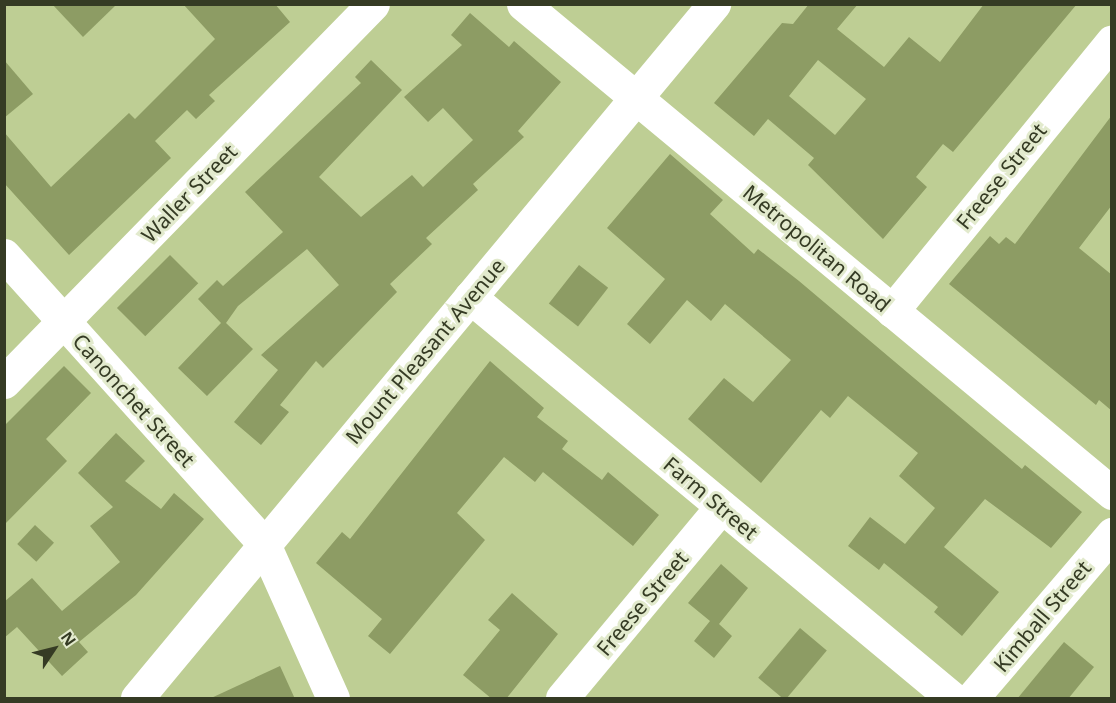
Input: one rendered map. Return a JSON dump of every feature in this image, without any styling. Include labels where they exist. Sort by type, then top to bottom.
[{"type":"street","name":"Waller Street","points":[[4,382],[373,4]]},
{"type":"street","name":"Metropolitan Road","points":[[523,4],[1112,493]]},
{"type":"street","name":"Mount Pleasant Avenue","points":[[137,699],[714,4]]},
{"type":"street","name":"Freese Street","points":[[892,311],[1112,41]]},
{"type":"street","name":"Canonchet Street","points":[[4,255],[264,544],[333,699]]},
{"type":"street","name":"Farm Street","points":[[470,297],[952,699]]},
{"type":"street","name":"Freese Street","points":[[562,699],[721,507]]},
{"type":"street","name":"Kimball Street","points":[[972,699],[1112,534]]},
{"type":"building","points":[[52,4],[117,4],[83,37]]},
{"type":"building","points":[[183,4],[275,4],[290,22],[209,95],[215,101],[196,119],[187,110],[155,141],[171,158],[69,255],[4,183],[4,132],[51,187],[129,113],[135,119],[215,39]]},
{"type":"building","points":[[809,4],[858,4],[837,29],[884,67],[909,37],[940,62],[984,4],[1077,4],[953,152],[943,144],[916,177],[927,187],[883,239],[808,165],[814,158],[768,119],[754,136],[714,103],[782,23],[793,24]],"holes":[[[818,60],[866,99],[835,135],[789,96]]]},
{"type":"building","points":[[470,13],[509,47],[514,41],[561,82],[518,131],[524,137],[473,184],[478,190],[426,238],[432,244],[390,284],[397,292],[323,368],[316,361],[280,405],[289,412],[261,445],[234,422],[278,370],[261,355],[339,285],[307,249],[238,306],[226,323],[253,349],[207,396],[178,368],[221,323],[198,299],[217,280],[223,286],[283,232],[245,192],[361,83],[355,77],[371,60],[402,90],[319,177],[361,217],[412,175],[423,187],[473,140],[443,108],[428,122],[404,97],[462,45],[451,35]]},
{"type":"building","points":[[4,60],[33,94],[4,118]]},
{"type":"building","points":[[1112,115],[1112,205],[1079,248],[1112,275],[1112,411],[1099,400],[1096,405],[949,284],[990,236],[999,244],[1006,237],[1015,244]]},
{"type":"building","points":[[670,154],[723,200],[710,214],[754,254],[758,249],[799,281],[1022,469],[1025,465],[1082,512],[1051,548],[985,499],[944,547],[999,592],[962,636],[934,612],[938,607],[884,563],[879,570],[848,546],[870,517],[905,544],[935,508],[899,476],[918,453],[848,396],[830,418],[821,410],[761,483],[688,419],[724,378],[753,402],[791,360],[725,304],[711,321],[687,300],[650,344],[627,324],[665,279],[607,228]]},
{"type":"building","points":[[170,255],[198,283],[145,336],[117,308]]},
{"type":"building","points":[[579,265],[608,288],[578,326],[549,304]]},
{"type":"building","points":[[490,361],[544,408],[537,417],[568,441],[562,449],[602,480],[608,472],[659,515],[633,546],[543,472],[535,482],[504,457],[457,513],[485,540],[390,654],[368,636],[382,619],[316,563],[342,532],[350,539]]},
{"type":"building","points":[[64,366],[91,393],[46,439],[67,461],[4,525],[4,426]]},
{"type":"building","points":[[116,433],[145,461],[125,481],[161,509],[174,493],[204,519],[136,595],[79,642],[88,652],[62,676],[17,627],[4,638],[4,602],[32,578],[62,611],[120,562],[90,526],[113,507],[78,473]]},
{"type":"building","points":[[35,525],[54,543],[36,562],[17,544]]},
{"type":"building","points":[[721,564],[748,588],[719,624],[732,636],[714,658],[694,641],[710,621],[688,603]]},
{"type":"building","points":[[512,593],[558,634],[506,699],[492,699],[463,675],[500,630],[488,620]]},
{"type":"building","points":[[800,628],[827,650],[787,698],[782,698],[758,678]]},
{"type":"building","points":[[1064,642],[1094,667],[1068,699],[1017,699]]},
{"type":"building","points":[[280,666],[295,699],[209,699]]}]
